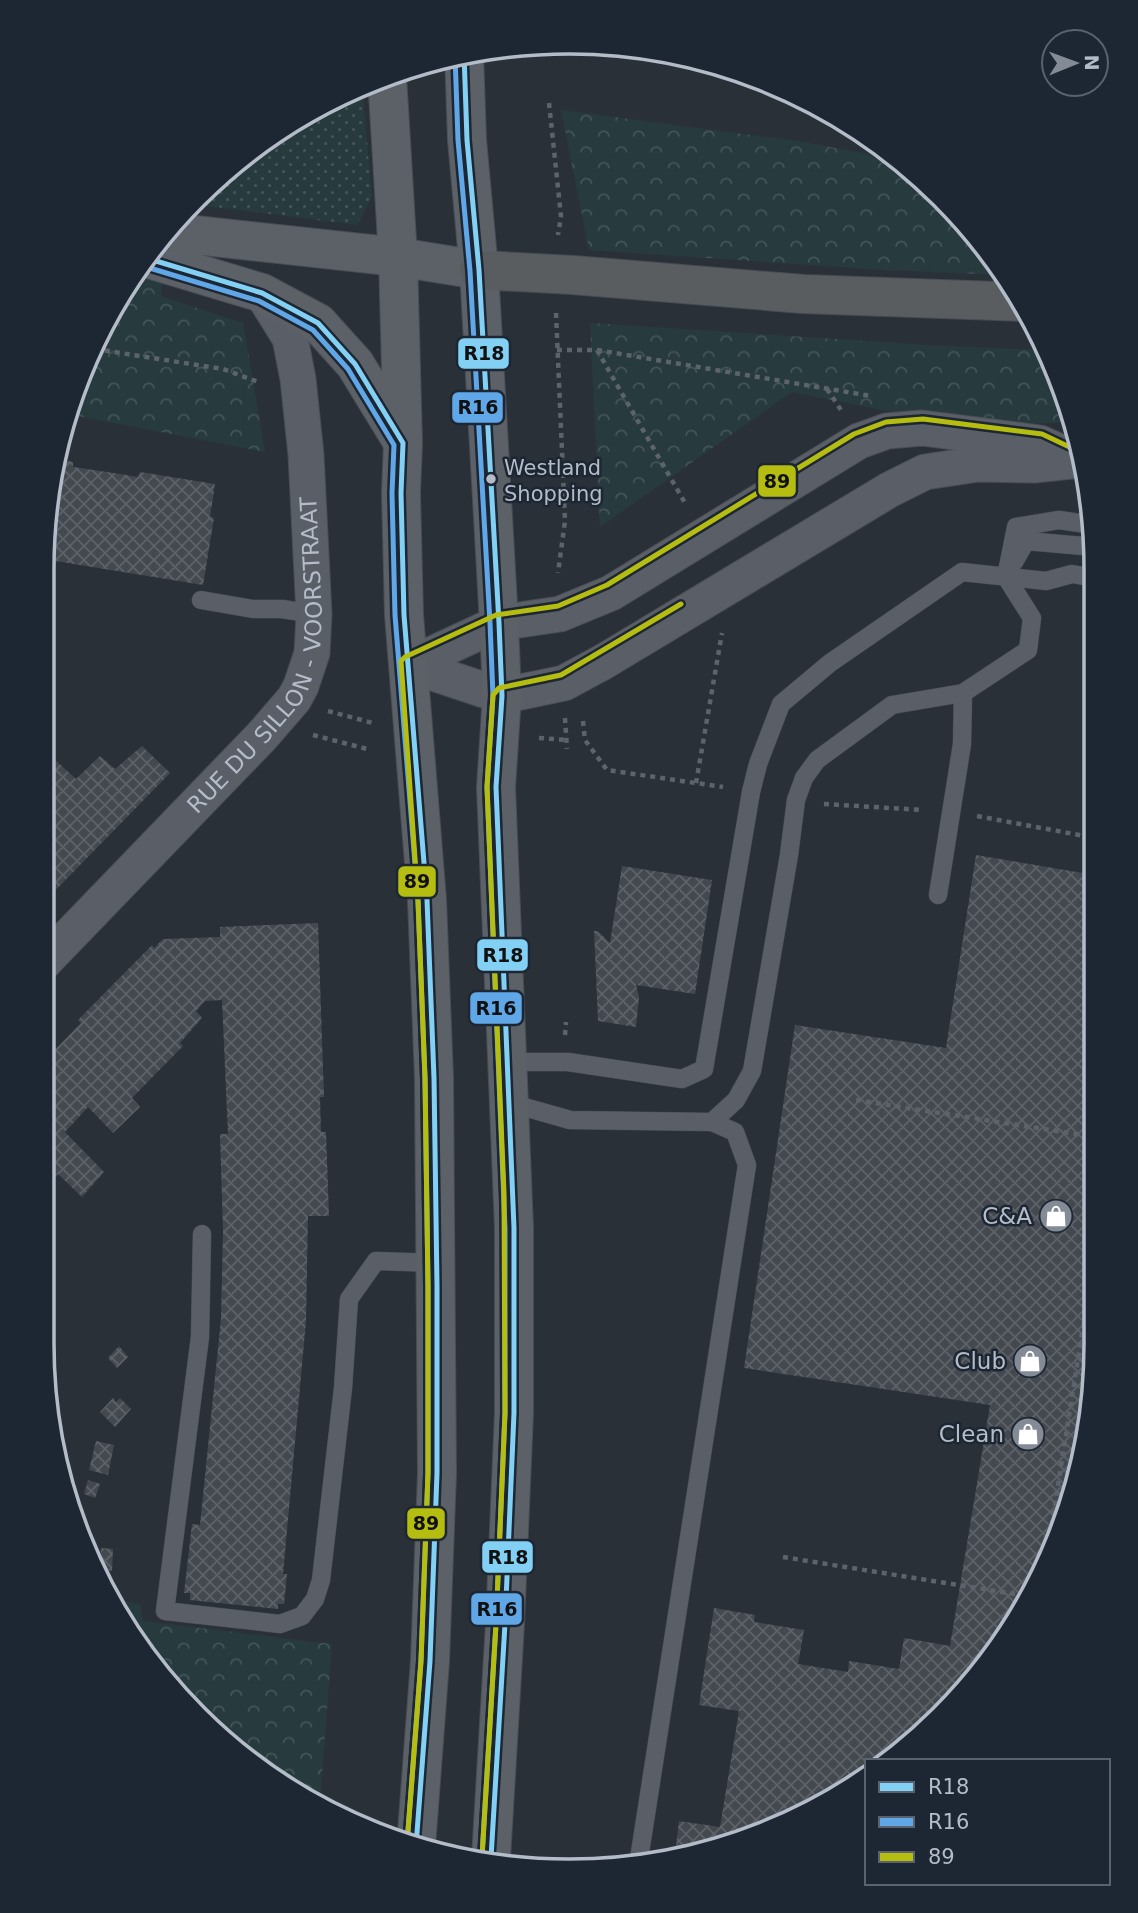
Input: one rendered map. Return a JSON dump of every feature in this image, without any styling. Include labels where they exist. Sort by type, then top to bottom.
[{"type":"highway","points":[[479,270],[803,294],[1008,301]]},
{"type":"main road","points":[[464,65],[499,623],[502,696],[496,787],[514,1228],[514,1413],[491,1852]]},
{"type":"main road","points":[[388,88],[398,257],[404,615],[428,900],[435,1078],[437,1473],[431,1634],[417,1835]]},
{"type":"main road","points":[[179,233],[398,257],[479,270]]},
{"type":"main road","points":[[157,261],[262,293],[318,323],[355,364],[403,443]]},
{"type":"street","name":"RUE DU SILLON - VOORSTRAAT","points":[[54,952],[253,746],[294,699],[312,653],[314,614],[306,455],[298,379],[290,338],[262,293]]},
{"type":"street","points":[[409,665],[499,623],[560,614],[611,593],[859,441],[887,432],[922,428],[1040,443],[1071,457]]},
{"type":"street","points":[[409,665],[502,696],[564,683],[879,496],[925,472],[978,464],[1034,465],[1072,461]]},
{"type":"lane","points":[[712,1122],[736,1100],[752,1071],[796,800],[804,778],[817,760],[892,705],[964,694],[1028,650],[1032,618],[1006,577],[1016,527],[1059,520],[1082,523]]},
{"type":"lane","points":[[1006,577],[1026,541],[1083,546]]},
{"type":"lane","points":[[507,1062],[568,1062],[682,1079],[704,1069],[751,792],[758,764],[781,704],[830,663],[962,572],[1046,581],[1072,574],[1084,576]]},
{"type":"lane","points":[[201,600],[253,609],[282,609],[314,614]]},
{"type":"lane","points":[[938,894],[962,744],[964,694]]},
{"type":"lane","points":[[510,1103],[570,1120],[712,1122],[735,1132],[747,1165],[640,1853]]},
{"type":"lane","points":[[202,1234],[200,1337],[164,1611],[260,1623],[280,1624],[302,1616],[315,1600],[321,1580],[343,1388],[349,1298],[376,1261],[437,1263]]},
{"type":"path","points":[[549,103],[561,216]]},
{"type":"path","points":[[103,350],[223,369],[256,379],[266,387]]},
{"type":"path","points":[[560,614],[558,580],[565,521],[557,350],[597,350],[877,397]]},
{"type":"path","points":[[597,350],[690,511]]},
{"type":"path","points":[[827,389],[845,417]]},
{"type":"path","points":[[696,783],[724,622]]},
{"type":"path","points":[[564,683],[567,749]]},
{"type":"path","points":[[294,699],[365,722],[413,726]]},
{"type":"path","points":[[583,721],[585,740],[607,770],[734,789]]},
{"type":"path","points":[[303,732],[367,749]]},
{"type":"path","points":[[818,804],[934,811]]},
{"type":"path","points":[[966,814],[1084,835]]},
{"type":"path","points":[[856,1100],[1084,1135]]},
{"type":"path","points":[[1053,1517],[1084,1325]]},
{"type":"path","points":[[1079,1359],[1084,1360]]},
{"type":"path","points":[[783,1557],[1019,1595]]},
{"type":"green space","points":[[363,97],[372,197],[357,225],[204,206],[283,141]]},
{"type":"green space","points":[[561,110],[804,142],[874,155],[933,205],[991,274],[885,270],[589,250]]},
{"type":"green space","points":[[166,250],[161,296],[243,323],[265,452],[78,416],[107,341],[141,283]]},
{"type":"green space","points":[[590,323],[1035,350],[1062,422],[1002,425],[903,414],[792,392],[600,527]]},
{"type":"green space","points":[[123,1601],[140,1604],[143,1621],[332,1644],[320,1795],[256,1752],[205,1708],[161,1657]]},
{"type":"building","points":[[66,461],[73,462],[73,467],[138,477],[140,472],[215,484],[210,517],[214,518],[203,585],[54,561],[55,535]]},
{"type":"building","points":[[142,746],[170,773],[54,892],[54,759],[76,779],[100,756],[115,769]]},
{"type":"building","points":[[976,855],[1084,873],[1083,1378],[1074,1444],[1056,1509],[1031,1572],[997,1630],[956,1683],[908,1731],[873,1759],[865,1759],[865,1765],[855,1772],[797,1806],[734,1831],[676,1846],[679,1821],[720,1827],[739,1711],[699,1705],[714,1608],[755,1615],[754,1622],[804,1630],[798,1664],[848,1672],[849,1661],[899,1669],[904,1638],[950,1646],[990,1405],[744,1368],[795,1025],[946,1048]]},
{"type":"building","points":[[622,866],[712,880],[695,994],[636,985],[639,997],[636,1027],[598,1021],[594,931],[598,931],[610,943]]},
{"type":"building","points":[[318,923],[324,1097],[320,1097],[321,1132],[326,1132],[329,1216],[308,1216],[306,1321],[283,1574],[287,1574],[284,1604],[278,1604],[278,1609],[190,1600],[190,1593],[184,1593],[192,1524],[200,1525],[221,1319],[223,1231],[220,1134],[228,1134],[222,1000],[205,1001],[196,1011],[202,1018],[180,1043],[183,1046],[132,1098],[140,1107],[113,1133],[88,1107],[65,1132],[104,1172],[82,1197],[58,1174],[54,1178],[54,1051],[81,1023],[78,1020],[152,945],[154,948],[163,939],[220,937],[220,927]]},
{"type":"building","points":[[119,1346],[128,1357],[117,1368],[108,1358]]},
{"type":"building","points":[[113,1398],[116,1402],[120,1398],[131,1409],[115,1427],[100,1412]]},
{"type":"building","points":[[96,1441],[114,1445],[108,1475],[89,1470]]},
{"type":"building","points":[[88,1480],[100,1484],[95,1498],[84,1494]]},
{"type":"building","points":[[101,1548],[113,1549],[112,1571],[106,1570],[101,1558]]},
{"type":"transit line","name":"R18","points":[[464,65],[499,623],[502,696],[496,787],[514,1228],[514,1413],[491,1852]]},
{"type":"transit line","name":"R16","points":[[455,67],[490,623],[493,696],[487,787],[505,1228],[505,1413],[482,1851]]},
{"type":"transit line","name":"R18","points":[[157,261],[262,293],[318,323],[355,364],[403,443],[401,493],[404,615],[427,900],[434,1078],[437,1286],[437,1473],[430,1661],[417,1835]]},
{"type":"transit line","name":"R16","points":[[152,269],[259,301],[313,330],[348,369],[394,445],[392,493],[395,615],[418,901],[425,1078],[428,1286],[428,1473],[421,1661],[408,1832]]},
{"type":"transit line","name":"89","points":[[408,1832],[421,1661],[428,1473],[428,1286],[425,1078],[418,901],[401,661],[496,615],[558,606],[607,585],[854,434],[886,422],[923,419],[1042,434],[1069,447]]},
{"type":"transit line","name":"89","points":[[482,1851],[505,1413],[504,1193],[487,787],[493,695],[499,688],[561,675],[681,604]]},
{"type":"place","name":"Westland Shopping","points":[[491,479]]},
{"type":"place","name":"C&A","points":[[1056,1216]]},
{"type":"place","name":"Club","points":[[1030,1361]]},
{"type":"place","name":"Clean","points":[[1028,1434]]}]
